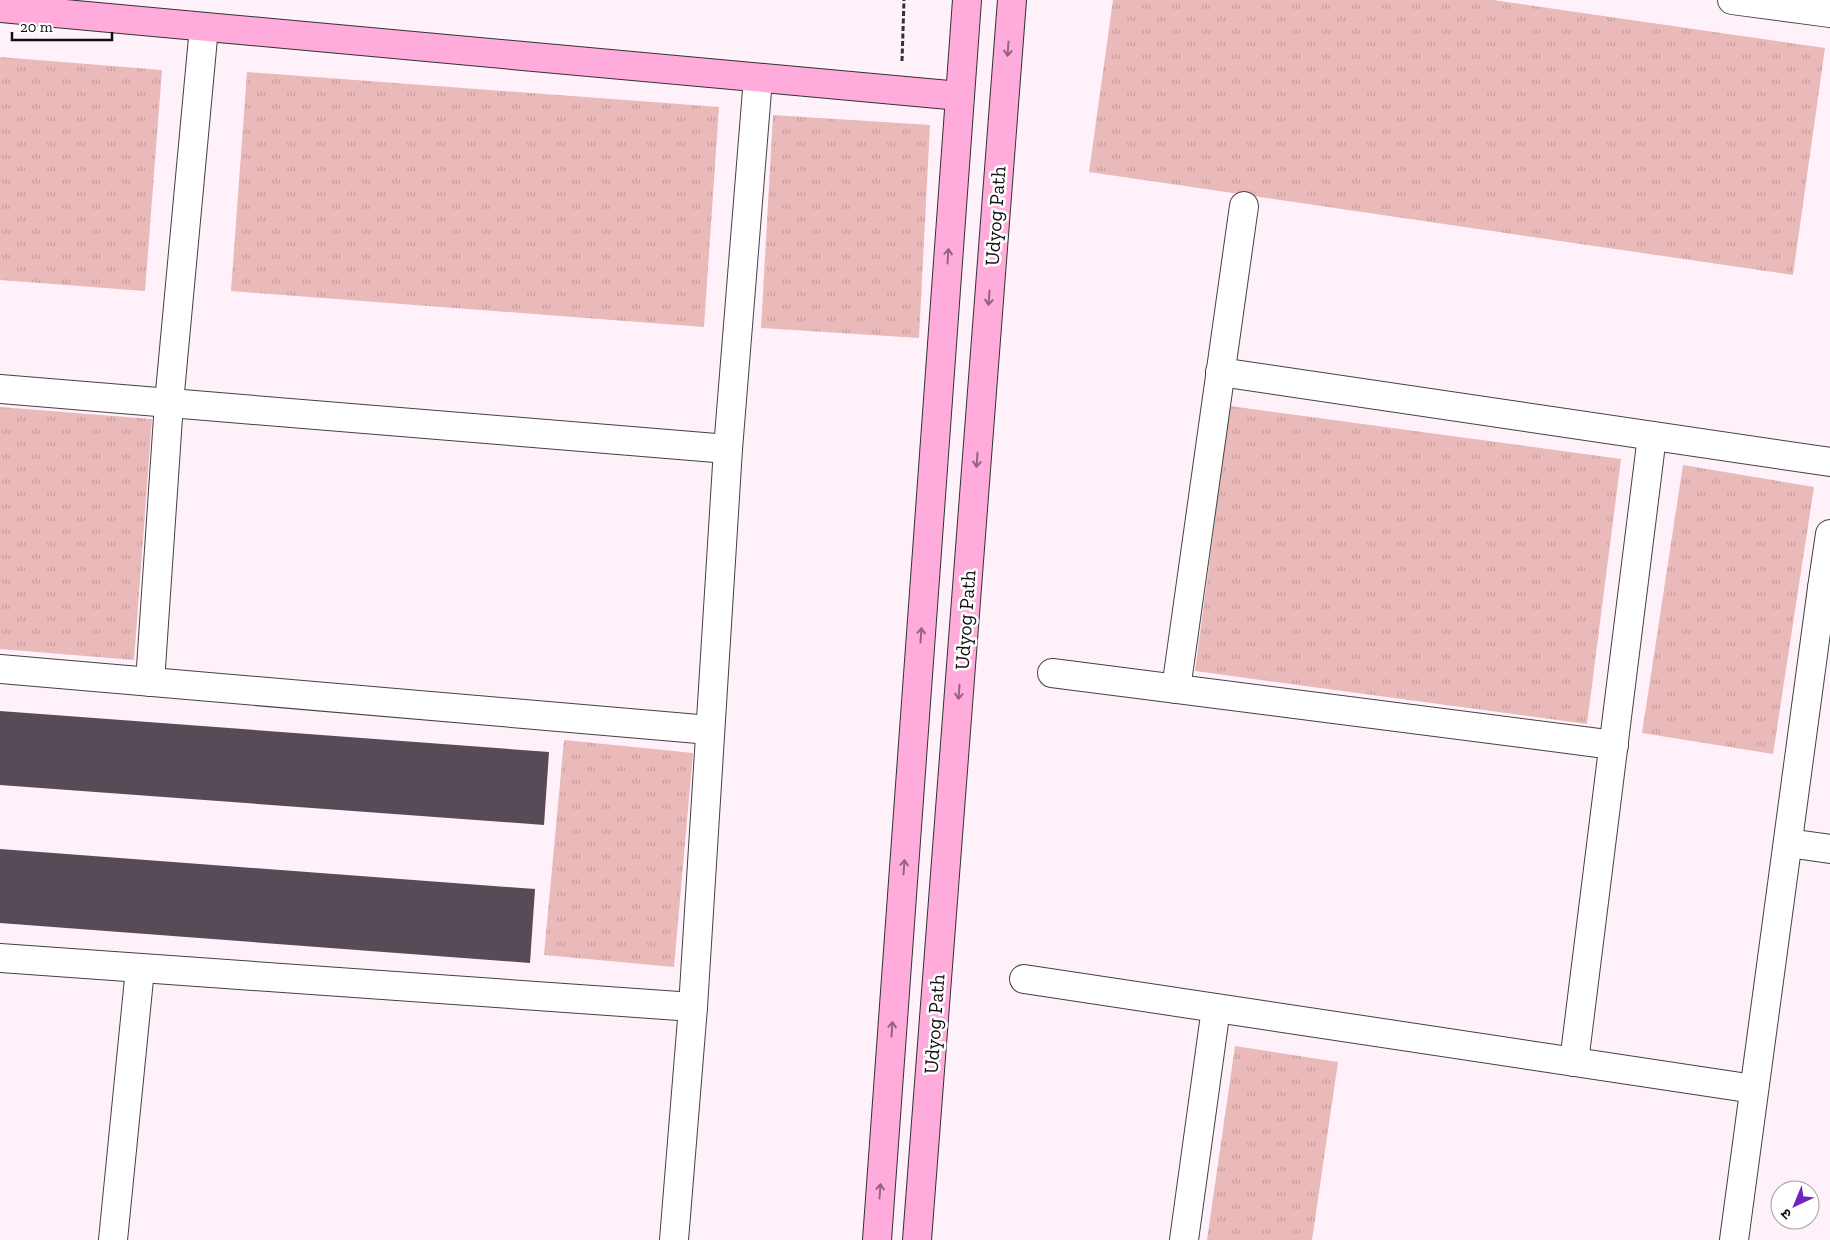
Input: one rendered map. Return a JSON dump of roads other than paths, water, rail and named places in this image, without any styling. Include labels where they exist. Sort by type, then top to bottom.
[{"type":"main road","name":"Udyog Path","points":[[877,1240],[967,0]]},
{"type":"main road","name":"Udyog Path","points":[[918,1240],[1012,0]]},
{"type":"main road","points":[[0,8],[960,96]]},
{"type":"street","points":[[1732,0],[1830,13]]},
{"type":"street","points":[[150,682],[169,403],[204,27]]},
{"type":"street","points":[[674,1240],[693,1007],[728,449],[758,78]]},
{"type":"street","points":[[1176,689],[1244,206]]},
{"type":"street","points":[[1220,372],[1830,462]]},
{"type":"street","points":[[0,389],[728,449]]},
{"type":"street","points":[[1574,1062],[1652,436]]},
{"type":"street","points":[[1734,1240],[1830,534]]},
{"type":"street","points":[[1822,588],[1830,626]]},
{"type":"street","points":[[0,669],[710,730]]},
{"type":"street","points":[[1052,673],[1614,745]]},
{"type":"street","points":[[1788,843],[1830,849]]},
{"type":"street","points":[[0,958],[693,1007]]},
{"type":"street","points":[[113,1240],[140,969]]},
{"type":"street","points":[[1024,979],[1754,1089]]},
{"type":"street","points":[[1184,1240],[1216,1008]]}]
